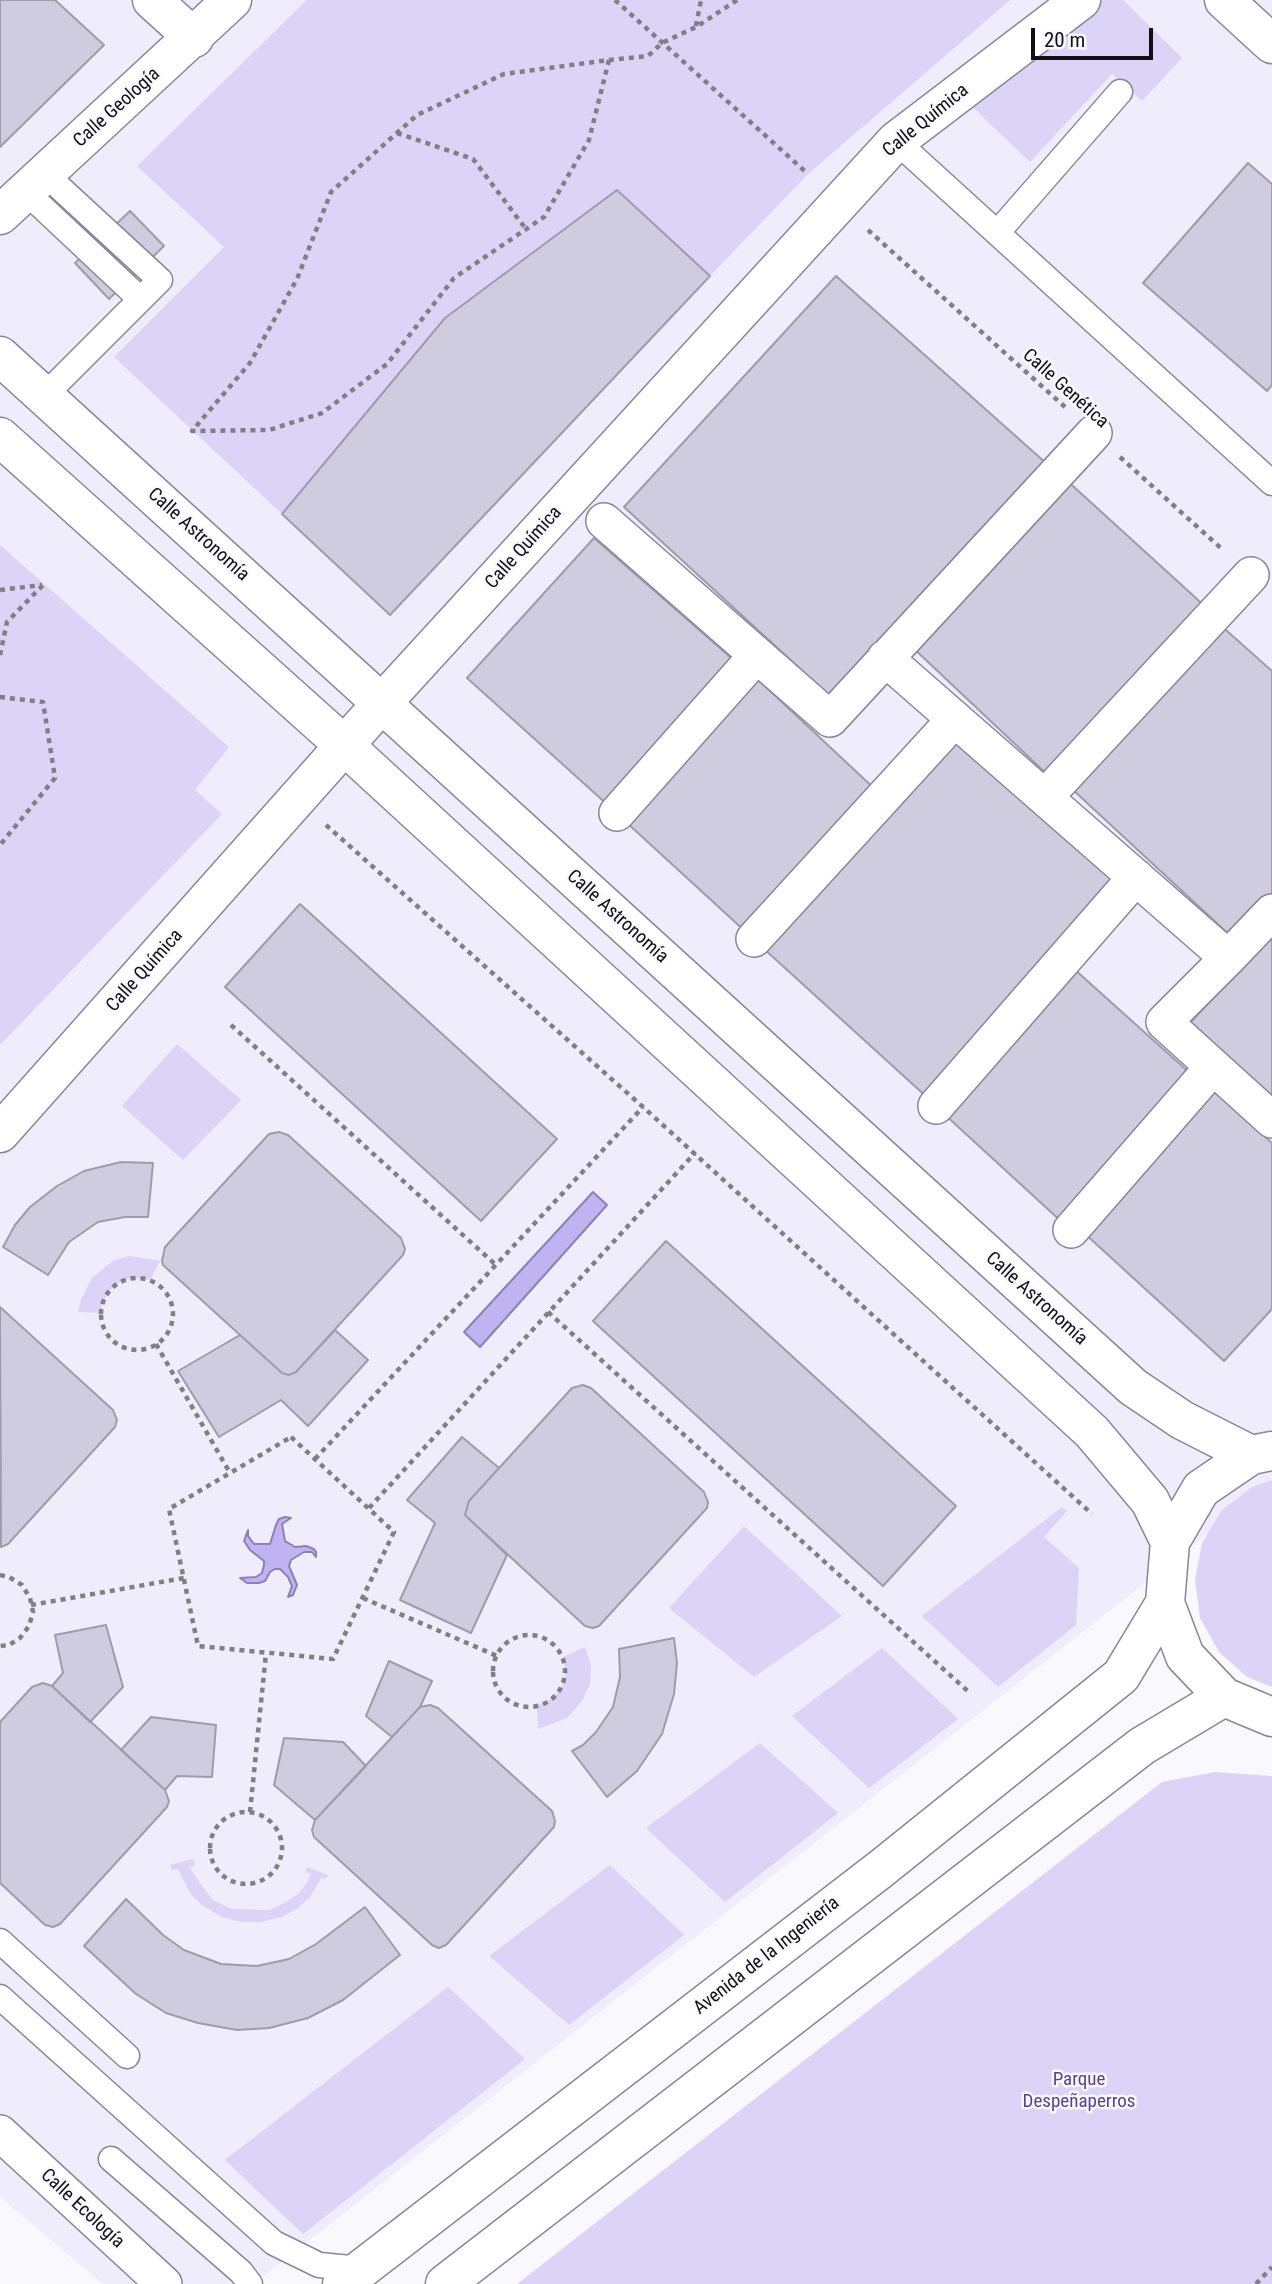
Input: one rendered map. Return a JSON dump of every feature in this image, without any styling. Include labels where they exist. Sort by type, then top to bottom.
[{"type":"street","points":[[152,0],[194,38]]},
{"type":"street","name":"Calle Geología","points":[[24,194],[232,0]]},
{"type":"street","name":"Calle Química","points":[[0,1133],[382,703],[897,141],[1081,0]]},
{"type":"street","points":[[1224,0],[1272,44]]},
{"type":"street","name":"Calle Astronomía","points":[[0,356],[1133,1387],[1182,1420],[1262,1453]]},
{"type":"street","points":[[604,521],[830,719],[1094,433]]},
{"type":"street","points":[[0,437],[345,746],[1092,1432],[1150,1501],[1170,1542]]},
{"type":"street","points":[[1045,797],[1251,575]]},
{"type":"street","points":[[617,813],[757,655]]},
{"type":"street","points":[[885,658],[1228,958]]},
{"type":"street","points":[[754,940],[955,719]]},
{"type":"street","points":[[936,1106],[1136,877]]},
{"type":"street","points":[[1272,912],[1164,1022],[1272,1120]]},
{"type":"street","points":[[1071,1230],[1213,1067]]},
{"type":"street","points":[[1262,1453],[1201,1489],[1170,1542],[1165,1603],[1185,1656],[1224,1697],[1272,1717]]},
{"type":"street","name":"Avenida de la Ingeniería","points":[[352,2276],[882,1868],[1122,1676],[1165,1603]]},
{"type":"street","points":[[445,2284],[1142,1746],[1224,1697]]},
{"type":"street","name":"Calle Ecología","points":[[0,2133],[164,2284]]},
{"type":"lane","points":[[997,233],[1120,92]]},
{"type":"lane","points":[[897,141],[1272,483]]},
{"type":"lane","points":[[24,194],[140,299],[44,396]]},
{"type":"lane","points":[[0,1941],[127,2056]]},
{"type":"lane","points":[[0,1997],[274,2244],[319,2265],[352,2276]]},
{"type":"lane","points":[[111,2159],[241,2272],[250,2284]]},
{"type":"path","points":[[615,0],[808,174]]},
{"type":"path","points":[[696,27],[701,0]]},
{"type":"path","points":[[609,60],[589,139],[544,217],[454,278],[387,364],[322,413],[269,430],[192,431],[250,363],[297,279],[331,192],[417,115],[504,74],[609,60],[648,56],[662,43],[696,27],[737,0]]},
{"type":"path","points":[[397,133],[473,159],[527,229]]},
{"type":"path","name":"Calle Genética","points":[[839,204],[1251,575]]},
{"type":"path","points":[[0,590],[43,585],[7,622],[0,655]]},
{"type":"path","points":[[0,697],[43,702],[55,778],[0,845]]},
{"type":"path","points":[[297,800],[695,1153],[1092,1514]]},
{"type":"path","points":[[231,1025],[496,1265]]},
{"type":"path","points":[[315,1459],[643,1107]]},
{"type":"path","points":[[369,1508],[695,1153]]},
{"type":"path","points":[[135,1278],[150,1280],[162,1288],[170,1301],[173,1315],[170,1329],[161,1342],[156,1344],[136,1350],[124,1348],[113,1341],[105,1331],[101,1318],[102,1304],[109,1291],[121,1281],[135,1278]]},
{"type":"path","points":[[548,1312],[971,1695]]},
{"type":"path","points":[[156,1344],[230,1473]]},
{"type":"path","points":[[291,1437],[315,1459],[394,1532],[333,1659],[198,1646],[169,1509],[291,1437]]},
{"type":"path","points":[[0,1575],[22,1585],[30,1598],[33,1612],[30,1626],[20,1638],[9,1645],[0,1646]]},
{"type":"path","points":[[31,1605],[184,1578]]},
{"type":"path","points":[[363,1598],[497,1657]]},
{"type":"path","points":[[528,1634],[542,1637],[555,1645],[563,1657],[566,1672],[562,1686],[553,1698],[542,1705],[529,1707],[517,1704],[505,1697],[497,1687],[493,1675],[497,1657],[502,1647],[513,1639],[528,1634]]},
{"type":"path","points":[[250,1812],[267,1653]]},
{"type":"path","points":[[250,1812],[271,1821],[279,1834],[282,1849],[278,1863],[270,1875],[246,1883],[233,1881],[222,1874],[214,1864],[210,1851],[211,1837],[218,1824],[230,1815],[250,1812]]},
{"type":"path","points":[[1256,2284],[1272,2267]]},
{"type":"shaded area","points":[[0,0],[1272,0],[1272,1483],[254,2284],[103,2284],[0,2197]]},
{"type":"shaded area","points":[[593,1192],[607,1205],[480,1347],[464,1332]]},
{"type":"shaded area","points":[[291,1518],[282,1524],[285,1541],[295,1547],[306,1546],[316,1552],[316,1557],[312,1552],[304,1552],[291,1560],[289,1566],[297,1585],[293,1595],[288,1597],[292,1586],[280,1569],[270,1572],[265,1581],[259,1583],[247,1583],[240,1578],[256,1577],[262,1573],[264,1565],[264,1561],[250,1550],[244,1541],[248,1530],[248,1536],[254,1544],[270,1544],[279,1519]]},
{"type":"green space","points":[[307,0],[1010,0],[808,174],[710,276],[618,191],[445,318],[282,514],[114,357],[224,247],[137,166]]},
{"type":"green space","points":[[1081,0],[1123,0],[1182,58],[1142,101],[1112,74],[1030,162],[959,94]]},
{"type":"green space","points":[[0,545],[229,747],[195,790],[222,814],[0,1045]]},
{"type":"green space","points":[[177,1044],[241,1100],[183,1160],[122,1106]]},
{"type":"green space","points":[[130,1256],[160,1261],[150,1280],[135,1278],[121,1281],[109,1291],[102,1304],[101,1313],[78,1312],[92,1278],[114,1260]]},
{"type":"green space","points":[[1272,1480],[1272,1687],[1247,1677],[1219,1652],[1200,1618],[1195,1580],[1202,1543],[1222,1510],[1252,1487]]},
{"type":"green space","points":[[1062,1507],[1067,1511],[1044,1537],[1079,1568],[1076,1625],[998,1687],[922,1616]]},
{"type":"green space","points":[[744,1526],[842,1616],[754,1677],[669,1608]]},
{"type":"green space","points":[[585,1647],[591,1665],[590,1684],[582,1701],[567,1718],[538,1729],[537,1705],[553,1698],[562,1686],[566,1672],[563,1657]]},
{"type":"green space","points":[[882,1648],[958,1719],[869,1788],[792,1716]]},
{"type":"green space","points":[[760,1743],[838,1813],[725,1902],[646,1828]]},
{"type":"green space","name":"Parque Despeñaperros","points":[[1215,1772],[1272,1776],[1272,2284],[517,2284],[1162,1782]]},
{"type":"green space","points":[[193,1859],[195,1865],[190,1868],[202,1886],[213,1900],[232,1909],[270,1910],[286,1902],[298,1894],[307,1883],[311,1874],[305,1872],[307,1867],[328,1875],[326,1879],[321,1878],[310,1897],[297,1909],[261,1922],[241,1922],[222,1917],[202,1905],[190,1893],[178,1869],[172,1870],[170,1865]]},
{"type":"green space","points":[[610,1865],[684,1935],[569,2025],[489,1956]]},
{"type":"green space","points":[[448,1987],[525,2059],[303,2234],[225,2160]]},
{"type":"building","points":[[0,0],[55,0],[104,45],[0,147]]},
{"type":"building","points":[[1248,163],[1272,184],[1272,385],[1267,391],[1143,283]]},
{"type":"building","points":[[617,190],[710,276],[390,615],[282,514],[445,318]]},
{"type":"building","points":[[130,211],[164,246],[109,299],[75,263]]},
{"type":"building","points":[[836,276],[1047,464],[833,699],[624,507]]},
{"type":"building","points":[[1063,477],[1208,609],[1051,778],[911,646]]},
{"type":"building","points":[[594,538],[737,663],[610,807],[467,678]]},
{"type":"building","points":[[1217,622],[1272,671],[1272,900],[1235,940],[1072,789]]},
{"type":"building","points":[[754,676],[878,792],[747,933],[627,823]]},
{"type":"building","points":[[952,736],[1118,883],[930,1100],[763,948]]},
{"type":"building","points":[[300,904],[557,1139],[481,1221],[225,987]]},
{"type":"building","points":[[1272,934],[1272,1098],[1190,1023]]},
{"type":"building","points":[[1073,968],[1192,1075],[1064,1224],[943,1113]]},
{"type":"building","points":[[1209,1087],[1272,1143],[1272,1309],[1224,1361],[1083,1232]]},
{"type":"building","points":[[279,1132],[288,1135],[401,1238],[405,1249],[403,1255],[296,1372],[289,1375],[282,1373],[163,1265],[162,1261],[165,1247],[269,1134]]},
{"type":"building","points":[[121,1162],[153,1163],[148,1217],[125,1217],[98,1222],[69,1242],[48,1275],[3,1247],[15,1225],[30,1207],[57,1186],[84,1171]]},
{"type":"building","points":[[666,1241],[956,1506],[883,1586],[593,1321]]},
{"type":"building","points":[[0,1307],[113,1410],[117,1420],[115,1427],[8,1544],[1,1547]]},
{"type":"building","points":[[335,1330],[368,1360],[308,1426],[281,1400],[219,1437],[178,1371],[240,1335],[282,1373],[289,1375],[296,1372]]},
{"type":"building","points":[[583,1385],[591,1388],[704,1492],[708,1502],[707,1508],[599,1626],[593,1628],[585,1626],[465,1515],[469,1501],[572,1388]]},
{"type":"building","points":[[462,1437],[499,1468],[469,1501],[465,1515],[507,1555],[471,1633],[400,1600],[435,1523],[407,1500]]},
{"type":"building","points":[[106,1625],[123,1687],[90,1722],[52,1686],[63,1673],[55,1635]]},
{"type":"building","points":[[674,1638],[677,1663],[674,1694],[662,1734],[637,1771],[607,1797],[572,1751],[583,1745],[596,1732],[613,1707],[620,1677],[619,1649]]},
{"type":"building","points":[[389,1661],[432,1681],[420,1707],[392,1737],[366,1716]]},
{"type":"building","points":[[43,1683],[52,1686],[165,1790],[169,1801],[167,1807],[60,1924],[53,1927],[45,1925],[0,1883],[0,1722],[32,1687]]},
{"type":"building","points":[[430,1705],[438,1708],[552,1811],[555,1821],[554,1827],[446,1945],[439,1948],[432,1945],[314,1837],[312,1830],[315,1820],[420,1707]]},
{"type":"building","points":[[151,1717],[216,1725],[212,1777],[177,1776],[165,1790],[121,1750]]},
{"type":"building","points":[[284,1738],[343,1742],[366,1766],[315,1820],[274,1785]]},
{"type":"building","points":[[126,1899],[163,1935],[184,1950],[221,1964],[257,1966],[289,1959],[316,1944],[365,1907],[400,1955],[343,2000],[308,2018],[269,2028],[237,2030],[198,2023],[166,2013],[136,1994],[84,1946]]}]
